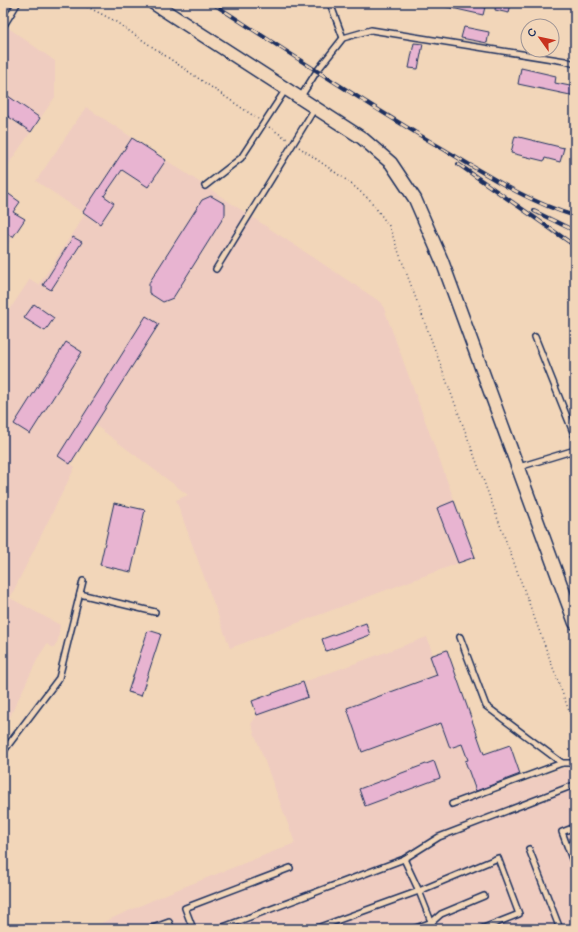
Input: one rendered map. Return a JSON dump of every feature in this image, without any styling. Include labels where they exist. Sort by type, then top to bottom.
[{"type":"street","points":[[153,3],[362,138],[391,162],[415,199],[442,261],[575,623]]},
{"type":"lane","points":[[3,27],[17,4],[15,3]]},
{"type":"lane","points":[[330,3],[343,38]]},
{"type":"lane","points":[[300,98],[317,71],[343,38],[371,30],[565,61],[575,64]]},
{"type":"lane","points":[[206,186],[241,158],[286,88]]},
{"type":"lane","points":[[216,269],[315,107]]},
{"type":"lane","points":[[535,337],[575,437]]},
{"type":"lane","points":[[518,468],[575,450]]},
{"type":"lane","points":[[3,752],[59,678],[83,582]]},
{"type":"lane","points":[[80,594],[155,612]]},
{"type":"lane","points":[[460,637],[486,706],[562,763]]},
{"type":"lane","points":[[452,804],[562,763],[575,763]]},
{"type":"lane","points":[[218,929],[404,859],[439,837],[574,785]]},
{"type":"lane","points":[[575,827],[562,832],[575,867]]},
{"type":"lane","points":[[529,849],[560,929]]},
{"type":"lane","points":[[314,929],[419,891],[498,858],[519,914],[480,929]]},
{"type":"lane","points":[[404,859],[434,929]]},
{"type":"lane","points":[[194,929],[186,908],[290,868]]},
{"type":"lane","points":[[413,929],[432,922],[441,914],[484,896]]},
{"type":"lane","points":[[150,929],[169,922],[172,929]]},
{"type":"path","points":[[80,3],[113,20],[349,182],[370,200],[389,226],[575,727]]},
{"type":"shaded area","points":[[3,24],[55,61],[55,97],[3,172]]},
{"type":"shaded area","points":[[86,107],[382,303],[475,557],[230,648],[176,500],[188,495],[95,425],[71,464],[75,467],[10,598],[60,625],[58,640],[54,648],[47,644],[39,656],[3,731],[3,306],[10,309],[30,279],[39,285],[85,214],[36,181]]},
{"type":"shaded area","points":[[3,190],[20,202],[13,212],[25,219],[3,252]]},
{"type":"shaded area","points":[[427,637],[433,655],[447,650],[484,754],[510,745],[520,774],[476,790],[479,799],[563,768],[573,768],[575,771],[575,929],[88,929],[171,892],[295,843],[251,724],[257,715],[252,701]]},
{"type":"building","points":[[443,3],[466,3],[485,7],[483,15],[443,6]]},
{"type":"building","points":[[496,3],[511,3],[509,13],[495,10]]},
{"type":"building","points":[[464,27],[489,32],[487,43],[461,38]]},
{"type":"building","points":[[414,43],[423,44],[418,69],[409,68]]},
{"type":"building","points":[[521,68],[556,76],[555,83],[575,87],[575,96],[518,84]]},
{"type":"building","points":[[8,96],[40,118],[31,132],[3,113],[3,102]]},
{"type":"building","points":[[515,136],[564,148],[560,162],[545,158],[544,161],[511,153]]},
{"type":"building","points":[[132,138],[166,160],[148,187],[122,170],[104,196],[114,203],[100,224],[83,212]]},
{"type":"building","points":[[3,190],[20,202],[13,212],[25,219],[13,237],[3,231]]},
{"type":"building","points":[[211,196],[225,204],[225,215],[173,298],[163,302],[149,293],[149,283],[202,200]]},
{"type":"building","points":[[73,237],[82,242],[51,290],[43,285]]},
{"type":"building","points":[[34,304],[54,318],[45,331],[24,318]]},
{"type":"building","points":[[146,316],[159,324],[70,464],[58,456]]},
{"type":"building","points":[[66,342],[82,352],[30,434],[14,424]]},
{"type":"building","points":[[454,501],[475,557],[458,563],[437,508]]},
{"type":"building","points":[[114,503],[145,510],[131,572],[100,565]]},
{"type":"building","points":[[366,623],[370,635],[326,651],[322,639]]},
{"type":"building","points":[[148,630],[161,634],[141,696],[128,692]]},
{"type":"building","points":[[447,650],[484,754],[510,745],[520,774],[476,791],[465,761],[468,760],[462,744],[450,748],[441,723],[362,752],[347,708],[437,675],[430,656]]},
{"type":"building","points":[[303,682],[308,697],[257,715],[252,701]]},
{"type":"building","points":[[434,761],[440,778],[365,806],[359,789]]},
{"type":"railway","points":[[212,3],[415,133],[524,196],[575,216]]},
{"type":"railway","points":[[458,164],[575,246]]},
{"type":"railway","points":[[534,211],[575,231]]}]
